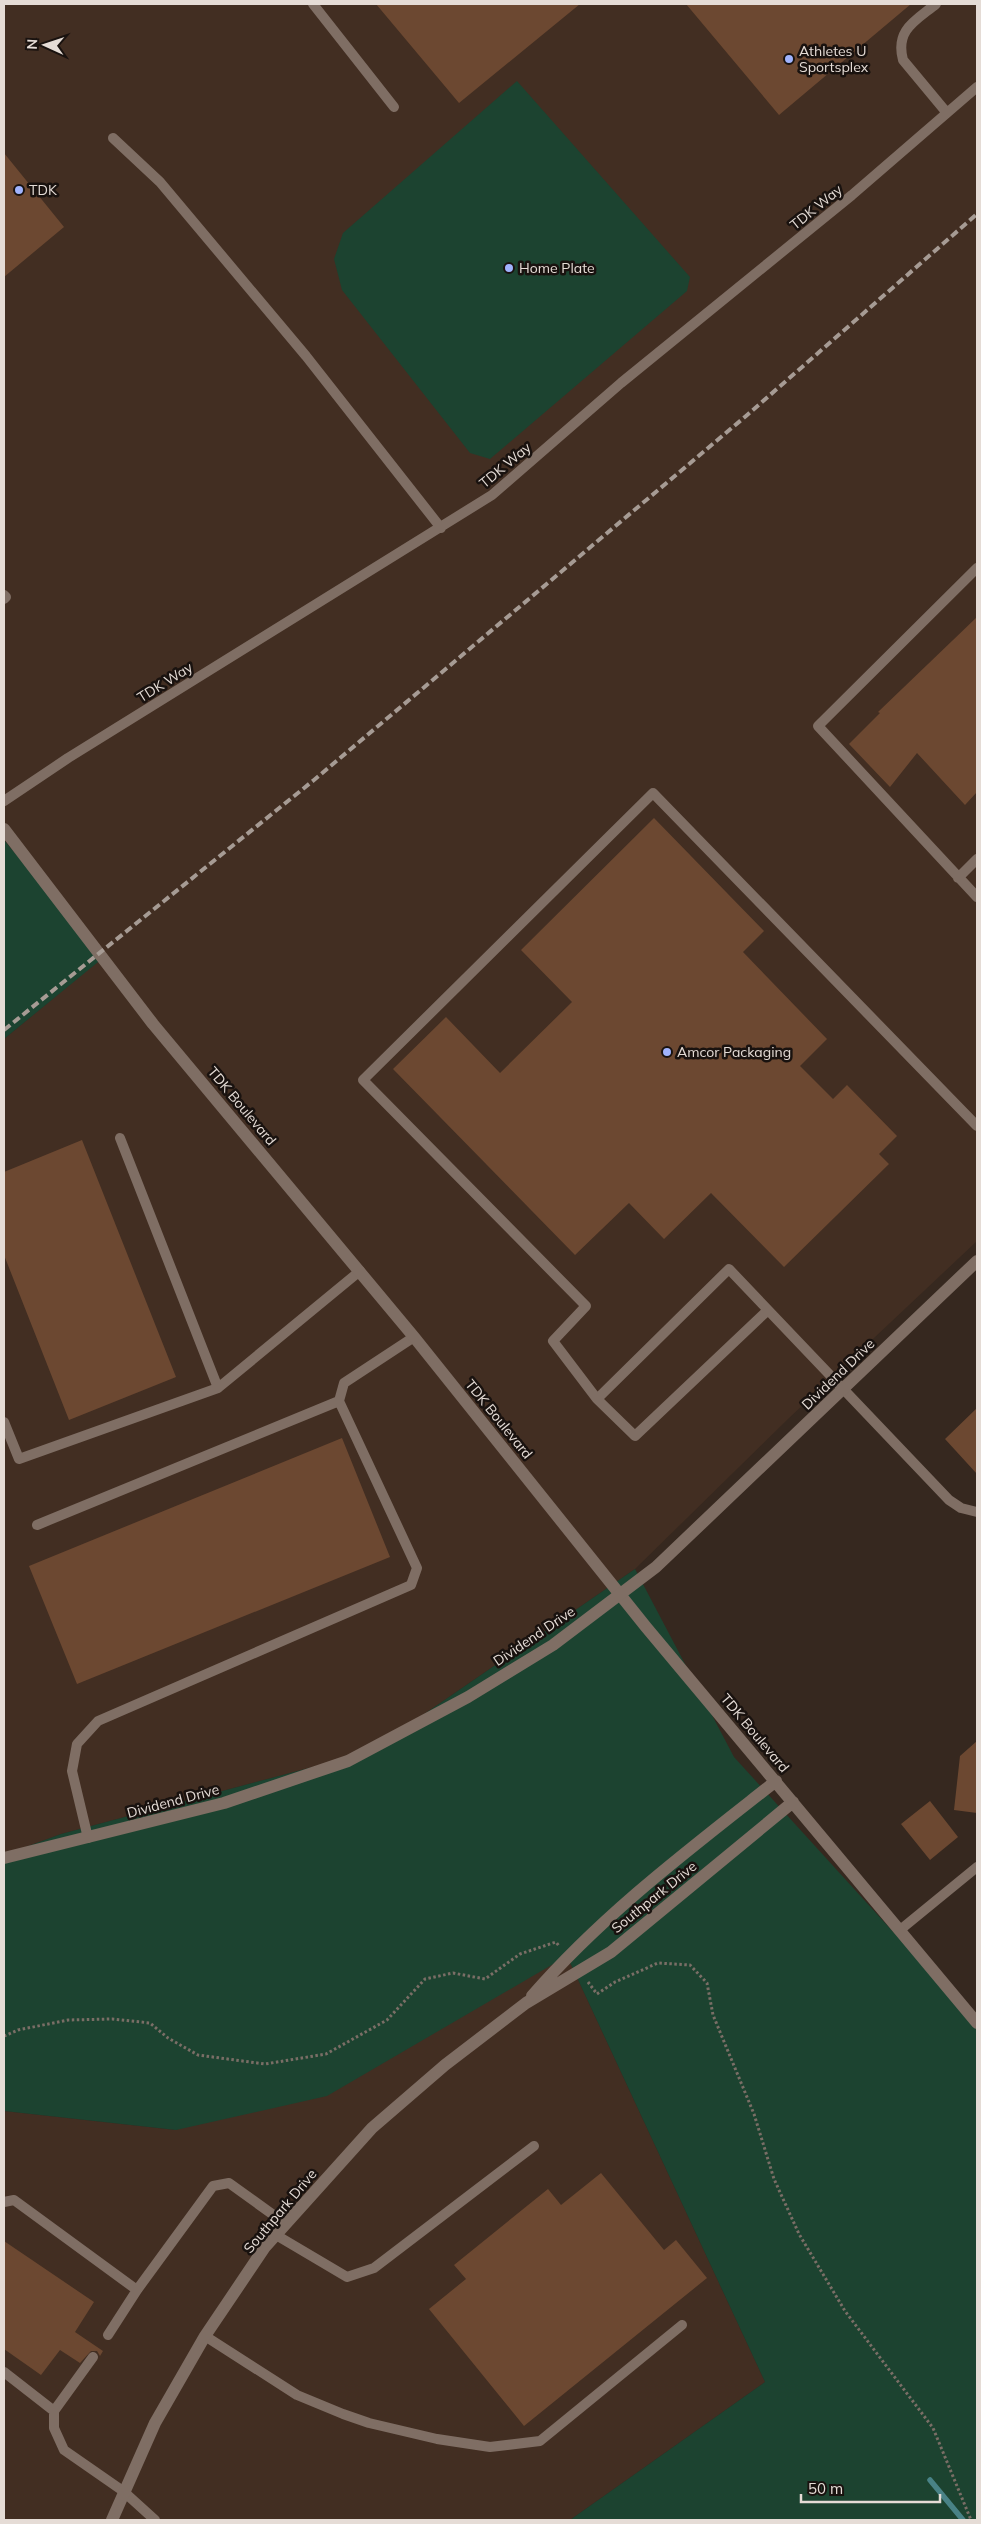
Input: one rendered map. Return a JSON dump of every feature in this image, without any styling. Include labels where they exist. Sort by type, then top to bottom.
[{"type":"street","name":"TDK Boulevard","points":[[4,829],[153,1024],[414,1337],[619,1594],[977,2023]]},
{"type":"street","name":"Dividend Drive","points":[[4,1858],[224,1803],[348,1761],[460,1702],[546,1650],[656,1567],[689,1538],[977,1262]]},
{"type":"street","name":"Southpark Drive","points":[[526,2003],[568,1954],[671,1864],[776,1781]]},
{"type":"street","name":"Southpark Drive","points":[[112,2520],[123,2491],[155,2423],[205,2336],[276,2235],[372,2128],[445,2065],[526,2003],[611,1952],[793,1802]]},
{"type":"lane","points":[[313,4],[394,107]]},
{"type":"lane","points":[[936,4],[907,29],[901,38],[901,49],[904,60],[947,113]]},
{"type":"lane","name":"TDK Way","points":[[4,801],[68,758],[492,496],[621,383],[852,195],[977,87]]},
{"type":"lane","points":[[113,138],[160,182],[300,348],[440,528]]},
{"type":"lane","points":[[977,568],[818,726],[977,897]]},
{"type":"lane","points":[[767,1311],[635,1436],[597,1399],[553,1341],[586,1306],[363,1080],[653,793],[977,1126]]},
{"type":"lane","points":[[958,878],[977,859]]},
{"type":"lane","points":[[120,1138],[218,1388]]},
{"type":"lane","points":[[597,1399],[729,1269],[767,1311],[845,1388],[949,1500],[961,1508],[977,1512]]},
{"type":"lane","points":[[4,1422],[19,1459],[218,1388],[360,1272]]},
{"type":"lane","points":[[88,1838],[72,1771],[77,1744],[98,1721],[411,1585],[417,1568],[339,1401],[344,1383],[414,1337]]},
{"type":"lane","points":[[37,1525],[339,1401]]},
{"type":"lane","points":[[900,1930],[977,1867]]},
{"type":"lane","points":[[276,2235],[347,2277],[374,2268],[534,2146]]},
{"type":"lane","points":[[108,2335],[137,2290],[213,2186],[229,2183],[286,2224]]},
{"type":"lane","points":[[9,2201],[137,2290]]},
{"type":"lane","points":[[205,2336],[297,2395],[343,2414],[369,2423],[429,2437],[490,2447],[540,2441],[682,2325]]},
{"type":"lane","points":[[93,2357],[54,2411],[54,2428],[64,2450],[123,2491],[155,2520]]},
{"type":"lane","points":[[4,2372],[54,2411]]},
{"type":"path","points":[[4,2036],[18,2030],[68,2020],[112,2019],[150,2023],[168,2038],[198,2055],[265,2064],[326,2054],[387,2020],[425,1979],[453,1973],[485,1979],[520,1954],[556,1942],[568,1954]]},
{"type":"path","points":[[580,1971],[597,1994],[615,1982],[658,1963],[690,1965],[706,1983],[713,2015],[754,2114],[774,2179],[799,2234],[844,2312],[933,2428],[971,2520]]},
{"type":"shaded area","points":[[4,4],[977,4],[977,1241],[788,1419],[635,1569],[369,1752],[61,1834],[4,1855],[4,1039],[102,958],[4,839]]},
{"type":"shaded area","points":[[567,1956],[765,2382],[570,2520],[4,2520],[4,2111],[176,2130]]},
{"type":"green space","name":"Home Plate","points":[[517,81],[690,277],[687,291],[490,459],[470,453],[342,290],[334,259],[343,233]]},
{"type":"green space","points":[[4,840],[103,958],[4,1039]]},
{"type":"green space","points":[[635,1569],[734,1757],[977,2024],[977,2520],[570,2520],[765,2382],[567,1956],[327,2096],[176,2130],[4,2111],[4,1855],[61,1834],[369,1752]]},
{"type":"building","points":[[376,4],[580,4],[459,103]]},
{"type":"building","name":"Athletes U Sportsplex","points":[[686,4],[911,4],[779,115]]},
{"type":"building","name":"TDK","points":[[4,153],[64,227],[4,277]]},
{"type":"building","points":[[977,617],[977,792],[965,805],[917,753],[890,787],[849,744],[880,713],[878,712]]},
{"type":"building","name":"Amcor Packaging","points":[[654,818],[764,931],[743,952],[827,1039],[800,1066],[833,1099],[847,1085],[897,1136],[879,1154],[889,1164],[784,1267],[711,1193],[664,1239],[629,1203],[575,1255],[393,1069],[446,1017],[500,1073],[572,1002],[521,950]]},
{"type":"building","points":[[82,1140],[176,1377],[69,1420],[4,1255],[4,1172]]},
{"type":"building","points":[[977,1408],[977,1474],[945,1439]]},
{"type":"building","points":[[342,1438],[390,1557],[77,1684],[29,1566]]},
{"type":"building","points":[[977,1741],[977,1813],[954,1810],[960,1756]]},
{"type":"building","points":[[930,1801],[958,1837],[930,1860],[901,1824]]},
{"type":"building","points":[[601,2173],[664,2250],[676,2240],[707,2278],[524,2426],[429,2309],[466,2279],[454,2265],[548,2189],[561,2205]]},
{"type":"building","points":[[4,2241],[94,2302],[75,2332],[103,2351],[100,2356],[97,2351],[91,2351],[80,2363],[60,2350],[41,2375],[4,2349]]},
{"type":"waterway","points":[[930,2480],[963,2520]]},
{"type":"railway","points":[[4,1030],[314,780],[746,416],[977,214]]},
{"type":"place","name":"Athletes U Sportsplex","points":[[789,59]]},
{"type":"place","name":"TDK","points":[[19,190]]},
{"type":"place","name":"Home Plate","points":[[509,268]]},
{"type":"place","name":"Amcor Packaging","points":[[667,1052]]}]
